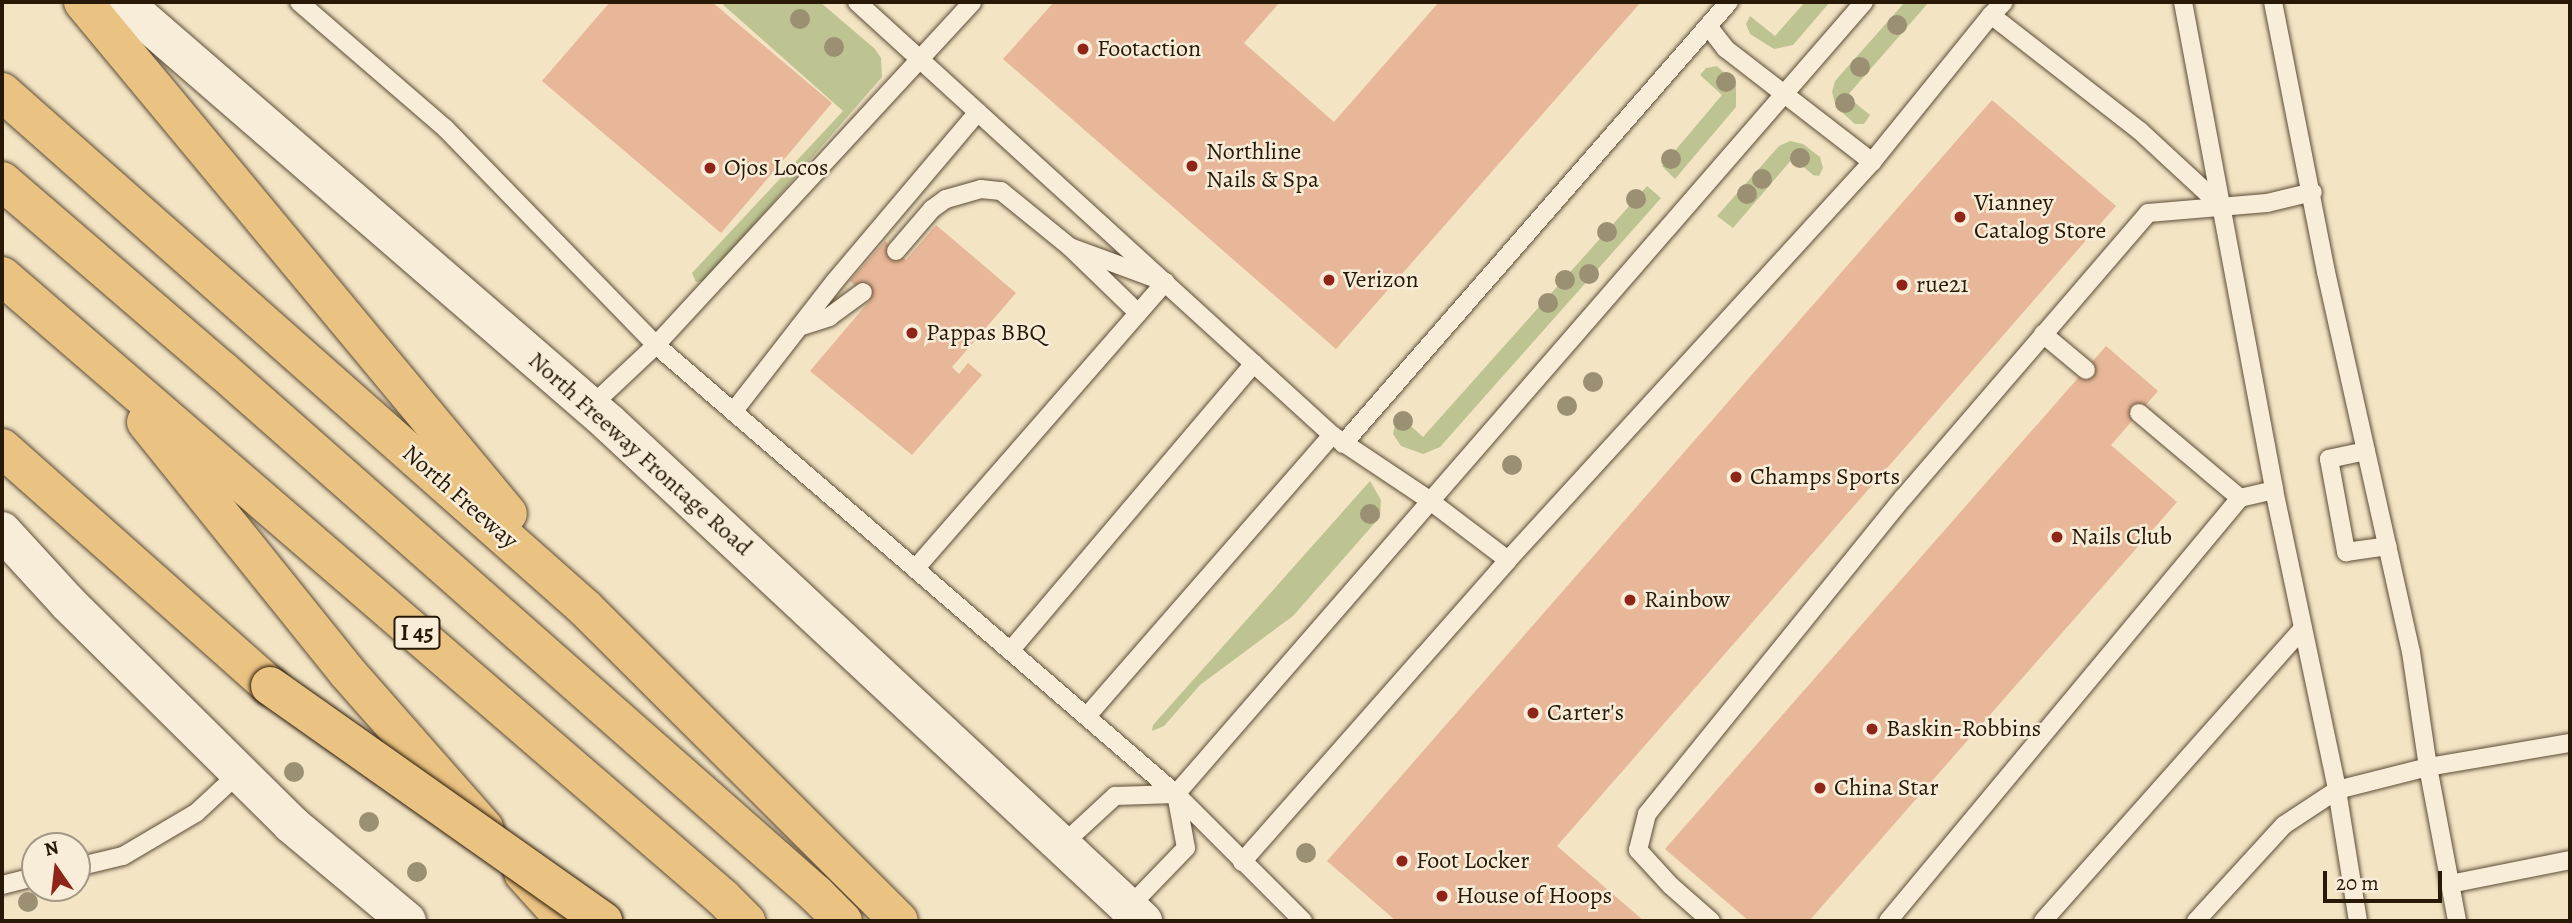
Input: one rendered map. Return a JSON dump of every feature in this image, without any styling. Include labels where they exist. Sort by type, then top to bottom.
[{"type":"highway","points":[[83,2],[585,608]]},
{"type":"highway","name":"North Freeway","points":[[2,92],[585,608],[899,921]]},
{"type":"highway","points":[[2,181],[244,389],[816,894],[843,921]]},
{"type":"highway","name":"I 45","points":[[2,276],[723,898],[746,921]]},
{"type":"highway","points":[[85,347],[347,672],[566,921]]},
{"type":"highway","points":[[2,448],[270,686],[603,921]]},
{"type":"main road","name":"North Freeway Frontage Road","points":[[123,2],[590,407],[1136,914]]},
{"type":"main road","points":[[2,531],[68,603],[291,824],[407,921]]},
{"type":"lane","points":[[299,2],[445,128],[656,345],[1176,794],[1303,921]]},
{"type":"lane","points":[[858,2],[1338,439],[1429,500],[1508,560]]},
{"type":"lane","points":[[590,407],[656,345],[972,2]]},
{"type":"lane","points":[[1087,716],[1729,2]]},
{"type":"lane","points":[[1063,844],[1115,796],[1176,794],[1864,2]]},
{"type":"lane","points":[[2183,2],[2274,490],[2337,790],[2358,921]]},
{"type":"lane","points":[[2273,2],[2313,192],[2326,272],[2410,652],[2457,921]]},
{"type":"lane","points":[[1242,862],[1508,560],[1872,162],[1998,9],[2140,131],[2222,207]]},
{"type":"lane","points":[[1708,26],[1726,49],[1872,162]]},
{"type":"lane","points":[[733,412],[978,112]]},
{"type":"lane","points":[[896,251],[932,209],[961,192],[981,189],[1001,191],[1070,247],[1138,313]]},
{"type":"lane","points":[[1711,921],[1671,886],[1638,850],[1647,814],[1903,498],[2148,213],[2267,203],[2313,192]]},
{"type":"lane","points":[[1070,247],[1165,282]]},
{"type":"lane","points":[[915,569],[1165,282]]},
{"type":"lane","points":[[799,328],[829,317],[863,292]]},
{"type":"lane","points":[[2043,334],[2086,370]]},
{"type":"lane","points":[[1010,651],[1254,363]]},
{"type":"lane","points":[[2138,414],[2241,498]]},
{"type":"lane","points":[[2366,451],[2329,459],[2346,552],[2388,546]]},
{"type":"lane","points":[[1888,921],[2241,498],[2274,490]]},
{"type":"lane","points":[[2043,921],[2302,629]]},
{"type":"lane","points":[[2196,921],[2284,825],[2337,790],[2428,767],[2570,743]]},
{"type":"lane","points":[[91,864],[123,856],[196,813],[239,773]]},
{"type":"lane","points":[[1136,914],[1186,848],[1176,794]]},
{"type":"lane","points":[[2450,884],[2570,860]]},
{"type":"lane","points":[[2,885],[21,880]]},
{"type":"green space","points":[[720,2],[820,2],[875,49],[881,58],[882,77],[705,281],[696,282],[692,273],[843,111]]},
{"type":"green space","points":[[1805,2],[1830,2],[1793,45],[1774,49],[1750,34],[1746,24],[1750,16],[1775,36]]},
{"type":"green space","points":[[1905,2],[1929,2],[1847,96],[1870,115],[1864,124],[1855,124],[1836,107],[1832,92],[1835,81]]},
{"type":"green space","points":[[1717,66],[1736,84],[1736,107],[1675,179],[1662,166],[1722,95],[1700,75],[1706,68]]},
{"type":"green space","points":[[1790,141],[1803,144],[1820,157],[1823,168],[1819,176],[1813,175],[1793,158],[1733,228],[1717,216],[1779,146]]},
{"type":"green space","points":[[1647,186],[1661,198],[1440,447],[1423,454],[1401,446],[1393,434],[1396,420],[1401,417],[1423,437]]},
{"type":"green space","points":[[1370,481],[1381,500],[1380,517],[1293,616],[1200,685],[1164,726],[1152,731],[1153,725]]},
{"type":"building","name":"Ojos Locos","points":[[610,2],[712,2],[832,103],[721,233],[542,81]]},
{"type":"building","points":[[1054,2],[1280,2],[1244,43],[1334,122],[1439,2],[1641,2],[1336,349],[1003,59]]},
{"type":"building","points":[[1992,100],[2116,206],[1557,846],[1644,921],[1396,921],[1327,861]]},
{"type":"building","name":"Pappas BBQ","points":[[936,225],[1016,293],[952,367],[959,374],[968,363],[982,375],[912,455],[810,371],[871,299],[850,281],[885,241],[906,260]]},
{"type":"building","points":[[2106,346],[2158,391],[2111,445],[2177,502],[1809,921],[1749,921],[1665,849]]},
{"type":"place","name":"Footaction","points":[[1083,49]]},
{"type":"place","name":"Northline Nails & Spa","points":[[1192,166]]},
{"type":"place","name":"Ojos Locos","points":[[710,168]]},
{"type":"place","name":"Vianney Catalog Store","points":[[1960,217]]},
{"type":"place","name":"Verizon","points":[[1329,280]]},
{"type":"place","name":"rue21","points":[[1902,285]]},
{"type":"place","name":"Pappas BBQ","points":[[912,333]]},
{"type":"place","name":"Champs Sports","points":[[1736,477]]},
{"type":"place","name":"Nails Club","points":[[2057,537]]},
{"type":"place","name":"Rainbow","points":[[1630,600]]},
{"type":"place","name":"Carter's","points":[[1533,713]]},
{"type":"place","name":"Baskin-Robbins","points":[[1872,729]]},
{"type":"place","name":"China Star","points":[[1820,788]]},
{"type":"place","name":"Foot Locker","points":[[1402,861]]},
{"type":"place","name":"House of Hoops","points":[[1442,896]]}]
